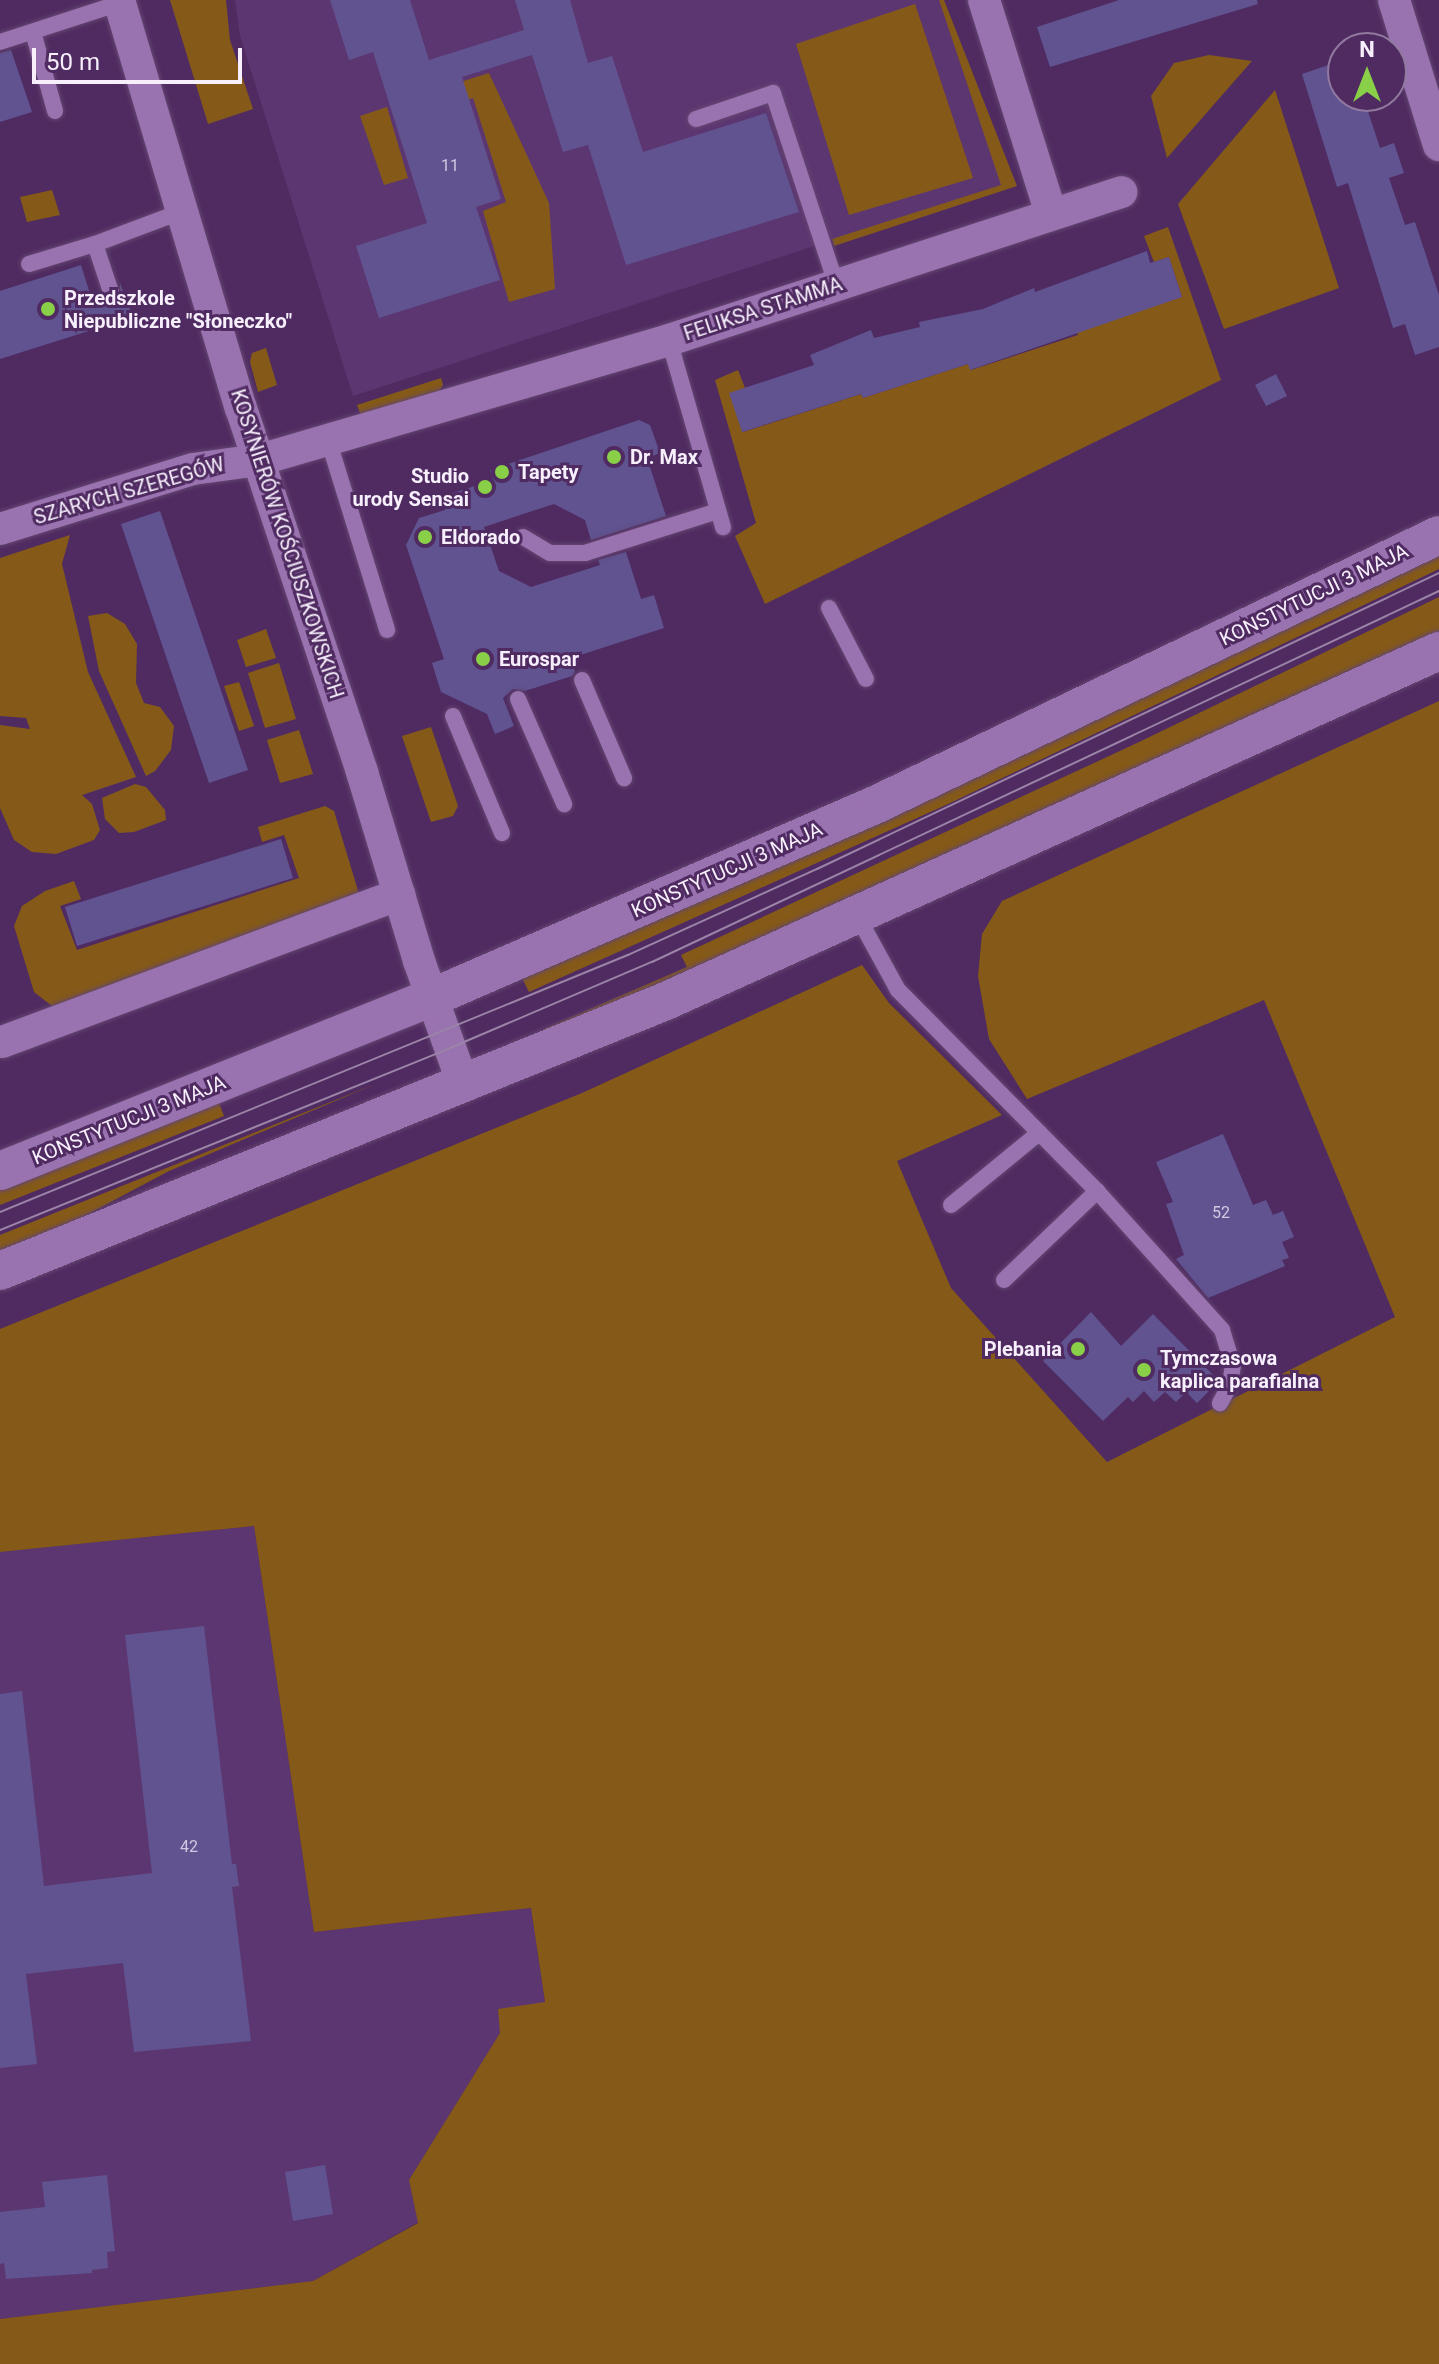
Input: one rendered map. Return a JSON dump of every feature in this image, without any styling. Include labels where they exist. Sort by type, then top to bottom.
[{"type":"street","points":[[984,0],[1051,214]]},
{"type":"street","points":[[1394,0],[1439,145]]},
{"type":"street","name":"KOSYNIERÓW KOŚCIUSZKOWSKICH","points":[[119,1],[180,212],[362,772],[431,998],[463,1084]]},
{"type":"street","name":"FELIKSA STAMMA","points":[[259,460],[669,340],[1121,192]]},
{"type":"street","name":"SZARYCH SZEREGÓW","points":[[0,529],[193,469],[259,460]]},
{"type":"street","name":"KONSTYTUCJI 3 MAJA","points":[[0,1171],[431,998],[875,805],[1439,535]]},
{"type":"street","points":[[0,1271],[666,1001],[858,917],[1439,651]]},
{"type":"street","points":[[2,1042],[399,894]]},
{"type":"lane","points":[[0,42],[119,1]]},
{"type":"lane","points":[[33,32],[55,111]]},
{"type":"lane","points":[[696,119],[773,93],[836,283]]},
{"type":"lane","points":[[29,264],[95,244],[180,212]]},
{"type":"lane","points":[[95,244],[111,292]]},
{"type":"lane","points":[[523,537],[550,553],[585,553],[721,519],[669,340]]},
{"type":"lane","points":[[328,439],[387,630]]},
{"type":"lane","points":[[829,608],[866,679]]},
{"type":"lane","points":[[582,680],[624,778]]},
{"type":"lane","points":[[518,699],[564,804]]},
{"type":"lane","points":[[453,716],[502,833]]},
{"type":"lane","points":[[858,917],[898,990],[1097,1191],[1222,1330],[1233,1365],[1230,1385],[1220,1403]]},
{"type":"lane","points":[[951,1205],[1039,1133]]},
{"type":"lane","points":[[1004,1280],[1097,1191]]},
{"type":"shaded area","points":[[170,0],[226,0],[230,40],[253,109],[208,124]]},
{"type":"shaded area","points":[[235,0],[939,0],[1002,185],[353,396],[240,36]]},
{"type":"shaded area","points":[[939,0],[944,0],[1017,186],[834,246],[832,239],[1001,185]]},
{"type":"shaded area","points":[[915,4],[973,178],[849,215],[796,44]]},
{"type":"shaded area","points":[[1209,55],[1252,61],[1167,158],[1151,96],[1174,63]]},
{"type":"shaded area","points":[[489,73],[549,203],[555,289],[509,302],[483,211],[506,202],[473,98],[448,107],[441,88]]},
{"type":"shaded area","points":[[1275,90],[1339,288],[1224,329],[1178,204]]},
{"type":"shaded area","points":[[387,107],[408,178],[384,185],[360,116]]},
{"type":"shaded area","points":[[52,190],[60,215],[27,222],[20,197]]},
{"type":"shaded area","points":[[1168,227],[1221,380],[765,604],[735,536],[756,523],[715,380],[738,370],[745,388],[743,432],[968,364],[971,370],[1078,335],[1077,331],[1182,297],[1169,257],[1154,262],[1144,236]]},
{"type":"shaded area","points":[[266,348],[277,385],[258,392],[250,362],[252,353]]},
{"type":"shaded area","points":[[441,378],[443,385],[437,395],[362,418],[357,405]]},
{"type":"shaded area","points":[[70,535],[62,564],[88,672],[136,777],[82,795],[92,804],[100,830],[94,840],[56,854],[32,852],[14,840],[0,808],[0,725],[30,729],[26,718],[0,716],[0,558]]},
{"type":"shaded area","points":[[1439,547],[1439,569],[946,805],[529,992],[522,978]]},
{"type":"shaded area","points":[[1439,597],[1439,631],[876,891],[545,1032],[544,1029],[687,967],[681,955],[1137,743]]},
{"type":"shaded area","points":[[107,613],[125,624],[137,644],[136,683],[144,703],[160,707],[174,726],[171,750],[155,771],[146,776],[99,671],[88,616]]},
{"type":"shaded area","points":[[266,629],[276,658],[246,667],[237,640]]},
{"type":"shaded area","points":[[279,663],[296,719],[265,728],[248,673]]},
{"type":"shaded area","points":[[239,682],[254,726],[239,731],[224,686]]},
{"type":"shaded area","points":[[1439,701],[1439,2364],[0,2364],[0,2319],[313,2281],[418,2223],[409,2180],[500,2033],[498,2009],[545,2002],[531,1908],[314,1932],[254,1526],[0,1552],[0,1329],[582,1093],[862,965],[889,1003],[1002,1115],[897,1161],[951,1288],[1107,1462],[1395,1317],[1264,1000],[1027,1099],[989,1039],[978,976],[982,934],[1002,901]]},
{"type":"shaded area","points":[[431,727],[458,806],[453,816],[431,822],[402,736]]},
{"type":"shaded area","points":[[299,730],[313,774],[280,783],[267,740]]},
{"type":"shaded area","points":[[135,784],[146,787],[165,810],[166,820],[134,832],[119,833],[105,819],[102,798]]},
{"type":"shaded area","points":[[325,806],[334,811],[359,894],[57,1010],[34,992],[14,926],[22,906],[45,891],[74,881],[81,899],[60,906],[77,950],[299,878],[284,835],[262,842],[258,827]]},
{"type":"shaded area","points":[[378,1083],[169,1171],[77,1220],[0,1252],[0,1235]]},
{"type":"shaded area","points":[[219,1103],[224,1116],[0,1205],[0,1190]]},
{"type":"shaded area","points":[[254,1526],[314,1932],[531,1908],[545,2003],[539,2003],[500,2033],[409,2180],[418,2222],[313,2281],[0,2319],[0,1552]]},
{"type":"building","points":[[330,0],[410,0],[429,60],[524,30],[515,0],[570,0],[588,63],[612,56],[643,152],[766,113],[799,212],[626,265],[588,145],[563,152],[532,55],[462,77],[501,199],[476,207],[500,280],[379,318],[356,246],[427,223],[373,52],[349,60]]},
{"type":"building","points":[[1119,0],[1257,0],[1258,4],[1050,67],[1037,27]]},
{"type":"building","points":[[11,50],[32,112],[0,122],[0,53]]},
{"type":"building","points":[[1327,65],[1327,112],[1368,112],[1380,148],[1394,143],[1404,173],[1389,178],[1405,225],[1415,222],[1439,295],[1439,347],[1415,355],[1405,324],[1393,328],[1348,183],[1337,187],[1302,74]]},
{"type":"building","points":[[1147,251],[1150,263],[1169,257],[1182,297],[970,370],[968,364],[742,432],[729,393],[814,365],[810,355],[871,330],[874,338],[920,327],[919,322],[983,309],[1034,288],[1035,292]]},
{"type":"building","name":"Przedszkole Niepubliczne \"Słoneczko\"","points":[[81,265],[90,294],[99,291],[108,303],[120,299],[120,283],[133,317],[0,359],[0,291]]},
{"type":"building","points":[[1276,374],[1287,396],[1266,406],[1255,385]]},
{"type":"building","points":[[639,420],[650,425],[660,453],[647,458],[666,516],[591,540],[585,520],[554,504],[484,527],[499,571],[531,587],[600,565],[598,560],[626,552],[641,599],[654,595],[664,628],[571,658],[575,672],[572,676],[525,691],[513,689],[503,698],[514,726],[495,734],[487,714],[441,692],[432,663],[444,659],[406,545],[419,518],[445,510],[441,497],[493,480],[490,470]]},
{"type":"building","points":[[160,511],[248,770],[209,783],[121,524]]},
{"type":"building","points":[[281,839],[293,878],[77,946],[65,907]]},
{"type":"building","points":[[1223,1134],[1253,1205],[1266,1200],[1273,1215],[1283,1211],[1294,1237],[1282,1242],[1289,1258],[1282,1260],[1285,1266],[1208,1298],[1176,1259],[1184,1255],[1166,1204],[1173,1202],[1156,1162]]},
{"type":"building","name":"Tymczasowa kaplica parafialna","points":[[1091,1312],[1121,1346],[1153,1314],[1219,1381],[1197,1403],[1186,1392],[1176,1402],[1165,1392],[1154,1402],[1144,1391],[1133,1402],[1128,1397],[1103,1421],[1043,1361]]},
{"type":"building","points":[[204,1626],[232,1864],[236,1864],[239,1886],[232,1887],[251,2041],[134,2052],[123,1963],[26,1974],[37,2064],[0,2068],[0,1694],[22,1691],[44,1886],[152,1873],[125,1635]]},
{"type":"building","points":[[325,2165],[333,2214],[293,2221],[285,2172]]},
{"type":"building","points":[[107,2175],[115,2251],[107,2252],[108,2268],[92,2270],[92,2273],[6,2279],[4,2263],[0,2264],[0,2212],[45,2207],[42,2182]]},
{"type":"tram line","points":[[0,1212],[628,955],[817,869],[1439,573]]},
{"type":"tram line","points":[[0,1230],[450,1048],[652,962],[1439,591]]},
{"type":"place","name":"Przedszkole Niepubliczne \"Słoneczko\"","points":[[48,309]]},
{"type":"place","name":"Dr. Max","points":[[614,457]]},
{"type":"place","name":"Tapety","points":[[502,472]]},
{"type":"place","name":"Studio urody Sensai","points":[[485,487]]},
{"type":"place","name":"Eldorado","points":[[425,537]]},
{"type":"place","name":"Eurospar","points":[[483,659]]},
{"type":"place","name":"Plebania","points":[[1078,1349]]},
{"type":"place","name":"Tymczasowa kaplica parafialna","points":[[1144,1370]]}]
